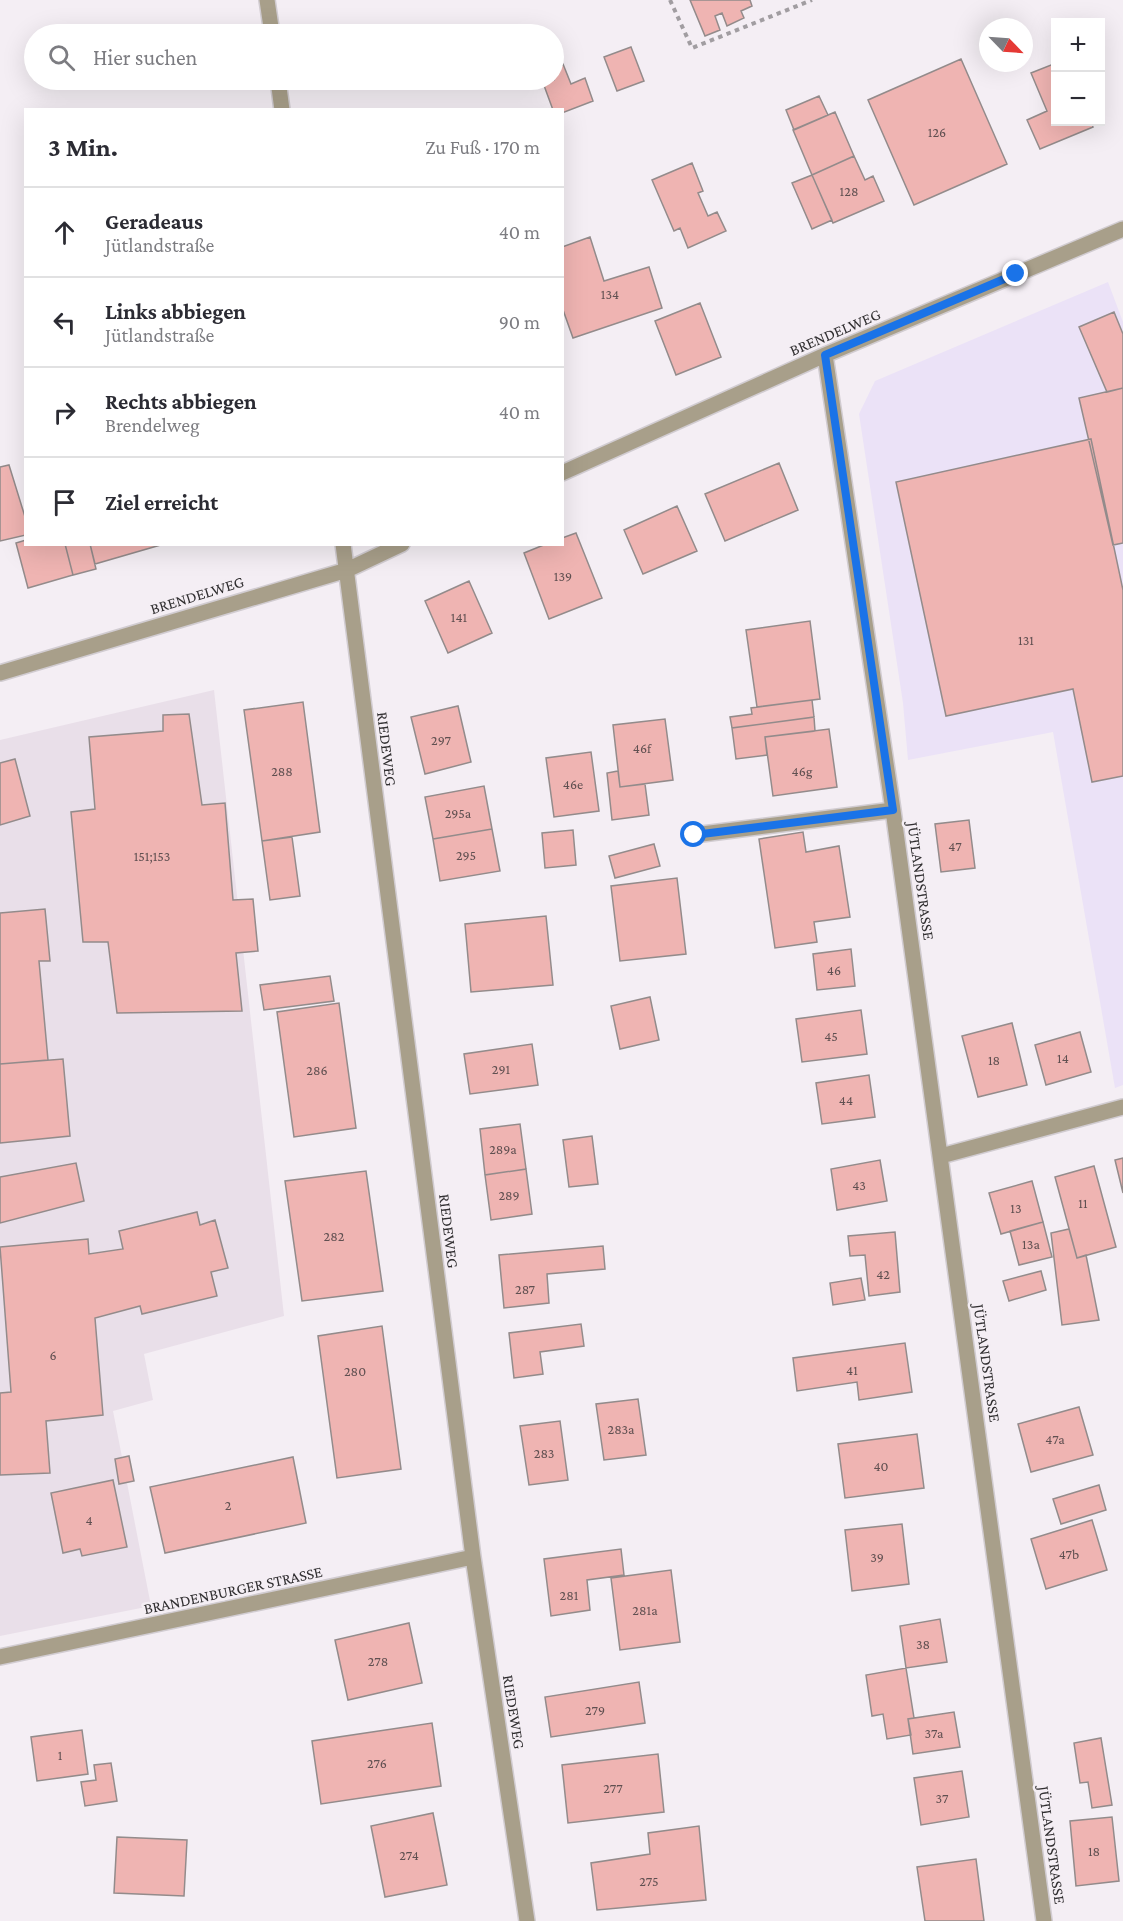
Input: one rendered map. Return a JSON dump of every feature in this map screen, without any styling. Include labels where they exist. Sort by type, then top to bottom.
[{"type":"street","points":[[267,0],[271,24]]},
{"type":"street","points":[[279,90],[282,108]]},
{"type":"street","name":"BRENDELWEG","points":[[564,472],[825,355],[1123,229]]},
{"type":"street","name":"JÜTLANDSTRASSE","points":[[825,355],[893,810],[1044,1921]]},
{"type":"street","name":"RIEDEWEG","points":[[344,546],[473,1557],[527,1921]]},
{"type":"street","name":"BRENDELWEG","points":[[0,673],[347,570],[398,546]]},
{"type":"street","name":"JÜTLANDSTRASSE","points":[[694,835],[893,810]]},
{"type":"street","points":[[941,1156],[1123,1107]]},
{"type":"street","name":"BRANDENBURGER STRASSE","points":[[0,1658],[473,1557]]},
{"type":"path","points":[[670,0],[692,48],[812,0]]},
{"type":"path","points":[[796,0],[798,5]]},
{"type":"shaded area","points":[[1108,282],[1123,322],[1123,1085],[1115,1088],[1053,732],[908,760],[903,703],[859,414],[875,381]]},
{"type":"shaded area","points":[[214,690],[284,1316],[144,1354],[153,1400],[113,1411],[151,1606],[0,1636],[0,740]]},
{"type":"building","points":[[690,0],[750,0],[752,6],[741,11],[744,18],[727,26],[722,13],[715,16],[720,30],[705,36]]},
{"type":"building","points":[[631,47],[644,81],[617,91],[604,57]]},
{"type":"building","points":[[961,59],[1007,164],[914,205],[868,100]]},
{"type":"building","points":[[1051,65],[1051,126],[1093,127],[1040,149],[1027,120],[1047,111],[1031,73]]},
{"type":"building","points":[[564,66],[571,84],[585,78],[593,101],[564,112],[564,108],[552,108],[546,90],[564,90]]},
{"type":"building","points":[[819,96],[828,115],[794,130],[786,110]]},
{"type":"building","points":[[835,112],[854,156],[812,175],[793,130]]},
{"type":"building","points":[[854,156],[865,180],[873,176],[884,201],[833,223],[812,175]]},
{"type":"building","points":[[692,163],[703,191],[698,193],[708,216],[717,212],[726,231],[688,248],[680,228],[674,231],[652,180]]},
{"type":"building","points":[[812,175],[832,220],[812,229],[792,183]]},
{"type":"building","points":[[590,237],[604,281],[649,267],[662,308],[573,338],[564,313],[564,246]]},
{"type":"building","points":[[700,303],[721,357],[676,375],[655,321]]},
{"type":"building","points":[[1114,312],[1123,334],[1123,388],[1107,392],[1079,327]]},
{"type":"building","points":[[1123,388],[1123,543],[1113,545],[1079,398]]},
{"type":"building","points":[[1091,439],[1123,590],[1123,776],[1092,782],[1073,689],[946,716],[896,482]]},
{"type":"building","points":[[779,463],[798,510],[725,541],[705,494]]},
{"type":"building","points":[[9,465],[24,514],[24,535],[0,541],[0,467]]},
{"type":"building","points":[[677,506],[697,551],[643,574],[624,530]]},
{"type":"building","points":[[576,533],[602,598],[549,619],[524,553],[541,546],[564,546],[564,537]]},
{"type":"building","points":[[24,541],[24,546],[66,546],[73,575],[28,588],[16,543]]},
{"type":"building","points":[[66,546],[90,546],[96,569],[73,575]]},
{"type":"building","points":[[90,546],[157,546],[95,564]]},
{"type":"building","points":[[469,581],[492,633],[448,653],[425,601]]},
{"type":"building","points":[[810,621],[820,699],[757,707],[746,630]]},
{"type":"building","points":[[812,700],[814,717],[732,728],[730,717],[752,714],[751,708]]},
{"type":"building","points":[[303,702],[320,832],[262,841],[244,710]]},
{"type":"building","points":[[458,706],[471,762],[425,774],[411,717]]},
{"type":"building","points":[[189,714],[202,805],[225,803],[233,900],[253,899],[258,951],[236,953],[242,1011],[117,1013],[108,942],[83,942],[71,812],[95,809],[89,737],[163,731],[163,715]]},
{"type":"building","points":[[814,717],[815,731],[765,737],[767,755],[736,759],[732,728]]},
{"type":"building","points":[[665,719],[673,780],[620,787],[613,725]]},
{"type":"building","points":[[829,729],[837,787],[773,796],[765,737]]},
{"type":"building","points":[[591,752],[599,811],[554,817],[546,758]]},
{"type":"building","points":[[15,759],[30,816],[0,825],[0,763]]},
{"type":"building","points":[[618,771],[620,787],[645,784],[649,815],[612,820],[607,773]]},
{"type":"building","points":[[484,786],[492,829],[433,839],[425,797]]},
{"type":"building","points":[[969,820],[975,868],[941,872],[935,824]]},
{"type":"building","points":[[492,829],[500,871],[440,881],[433,839]]},
{"type":"building","points":[[573,830],[576,865],[545,868],[542,833]]},
{"type":"building","points":[[803,832],[806,852],[839,846],[850,917],[814,922],[817,942],[775,948],[759,839]]},
{"type":"building","points":[[292,837],[300,896],[270,900],[262,841]]},
{"type":"building","points":[[654,844],[660,866],[615,878],[609,856]]},
{"type":"building","points":[[677,878],[686,954],[620,961],[611,886]]},
{"type":"building","points":[[45,909],[50,961],[39,961],[48,1060],[0,1064],[0,913]]},
{"type":"building","points":[[546,916],[553,985],[471,992],[465,924]]},
{"type":"building","points":[[851,949],[855,986],[817,990],[813,954]]},
{"type":"building","points":[[330,976],[334,1001],[264,1010],[260,985]]},
{"type":"building","points":[[650,997],[659,1040],[620,1049],[611,1006]]},
{"type":"building","points":[[339,1003],[356,1128],[294,1137],[277,1012]]},
{"type":"building","points":[[861,1010],[867,1054],[802,1062],[796,1019]]},
{"type":"building","points":[[1012,1023],[1027,1085],[978,1097],[962,1036]]},
{"type":"building","points":[[1080,1032],[1091,1072],[1046,1085],[1035,1045]]},
{"type":"building","points":[[532,1044],[538,1085],[470,1094],[464,1054]]},
{"type":"building","points":[[63,1059],[70,1136],[0,1143],[0,1064]]},
{"type":"building","points":[[869,1075],[875,1117],[822,1124],[816,1083]]},
{"type":"building","points":[[520,1124],[526,1169],[485,1175],[480,1129]]},
{"type":"building","points":[[592,1136],[598,1184],[569,1187],[563,1140]]},
{"type":"building","points":[[1123,1158],[1123,1193],[1115,1160]]},
{"type":"building","points":[[880,1160],[887,1201],[837,1210],[831,1169]]},
{"type":"building","points":[[76,1163],[84,1201],[0,1223],[0,1177]]},
{"type":"building","points":[[1094,1166],[1116,1247],[1077,1258],[1055,1177]]},
{"type":"building","points":[[526,1169],[532,1214],[491,1220],[485,1175]]},
{"type":"building","points":[[366,1171],[383,1291],[302,1301],[285,1181]]},
{"type":"building","points":[[1032,1181],[1043,1222],[1001,1234],[989,1193]]},
{"type":"building","points":[[197,1212],[200,1225],[215,1220],[228,1268],[211,1272],[217,1296],[142,1314],[140,1306],[95,1318],[103,1415],[46,1421],[50,1473],[0,1475],[0,1393],[11,1392],[0,1247],[88,1239],[89,1254],[123,1249],[119,1231]]},
{"type":"building","points":[[1043,1222],[1052,1257],[1019,1265],[1010,1231]]},
{"type":"building","points":[[1069,1229],[1077,1258],[1086,1255],[1099,1320],[1062,1325],[1051,1233]]},
{"type":"building","points":[[895,1232],[900,1292],[869,1296],[865,1255],[850,1256],[848,1236]]},
{"type":"building","points":[[603,1246],[605,1269],[547,1274],[549,1303],[504,1308],[499,1255]]},
{"type":"building","points":[[1041,1271],[1046,1290],[1009,1301],[1003,1281]]},
{"type":"building","points":[[861,1278],[865,1300],[833,1305],[830,1283]]},
{"type":"building","points":[[581,1324],[584,1346],[540,1352],[543,1374],[514,1378],[509,1333]]},
{"type":"building","points":[[382,1326],[401,1469],[337,1478],[318,1336]]},
{"type":"building","points":[[905,1343],[912,1392],[859,1400],[857,1382],[797,1391],[793,1358]]},
{"type":"building","points":[[638,1399],[646,1455],[604,1460],[596,1404]]},
{"type":"building","points":[[1079,1407],[1093,1455],[1031,1472],[1018,1424]]},
{"type":"building","points":[[560,1421],[568,1480],[529,1485],[520,1426]]},
{"type":"building","points":[[917,1434],[924,1488],[845,1498],[838,1444]]},
{"type":"building","points":[[129,1456],[134,1481],[119,1484],[115,1459]]},
{"type":"building","points":[[293,1457],[306,1523],[165,1553],[150,1487]]},
{"type":"building","points":[[113,1480],[127,1547],[82,1556],[80,1549],[63,1553],[51,1493]]},
{"type":"building","points":[[1099,1485],[1106,1510],[1061,1524],[1053,1499]]},
{"type":"building","points":[[1092,1520],[1107,1570],[1046,1589],[1031,1539]]},
{"type":"building","points":[[902,1524],[909,1584],[852,1591],[845,1530]]},
{"type":"building","points":[[621,1549],[624,1575],[587,1580],[590,1610],[551,1616],[544,1559]]},
{"type":"building","points":[[671,1570],[680,1642],[620,1650],[611,1578]]},
{"type":"building","points":[[940,1619],[947,1662],[906,1668],[900,1626]]},
{"type":"building","points":[[409,1623],[422,1683],[348,1700],[335,1640]]},
{"type":"building","points":[[906,1668],[914,1718],[908,1719],[911,1735],[887,1739],[883,1714],[872,1716],[866,1675]]},
{"type":"building","points":[[639,1682],[645,1723],[551,1737],[545,1697]]},
{"type":"building","points":[[954,1712],[960,1747],[913,1754],[908,1719]]},
{"type":"building","points":[[432,1723],[441,1786],[321,1804],[312,1741]]},
{"type":"building","points":[[82,1730],[88,1774],[37,1781],[31,1737]]},
{"type":"building","points":[[1101,1738],[1112,1805],[1092,1808],[1088,1782],[1080,1783],[1074,1743]]},
{"type":"building","points":[[658,1754],[664,1812],[568,1823],[562,1765]]},
{"type":"building","points":[[111,1763],[117,1801],[85,1806],[81,1782],[96,1780],[94,1765]]},
{"type":"building","points":[[962,1771],[969,1817],[921,1825],[914,1778]]},
{"type":"building","points":[[433,1813],[447,1885],[385,1897],[371,1826]]},
{"type":"building","points":[[1112,1817],[1119,1881],[1076,1886],[1070,1821]]},
{"type":"building","points":[[699,1826],[706,1900],[597,1910],[591,1863],[650,1854],[648,1833]]},
{"type":"building","points":[[117,1837],[187,1840],[184,1896],[114,1893]]},
{"type":"building","points":[[976,1859],[984,1921],[925,1921],[917,1867]]},
{"type":"route","points":[[694,835],[893,810],[825,355],[1016,274]]}]
